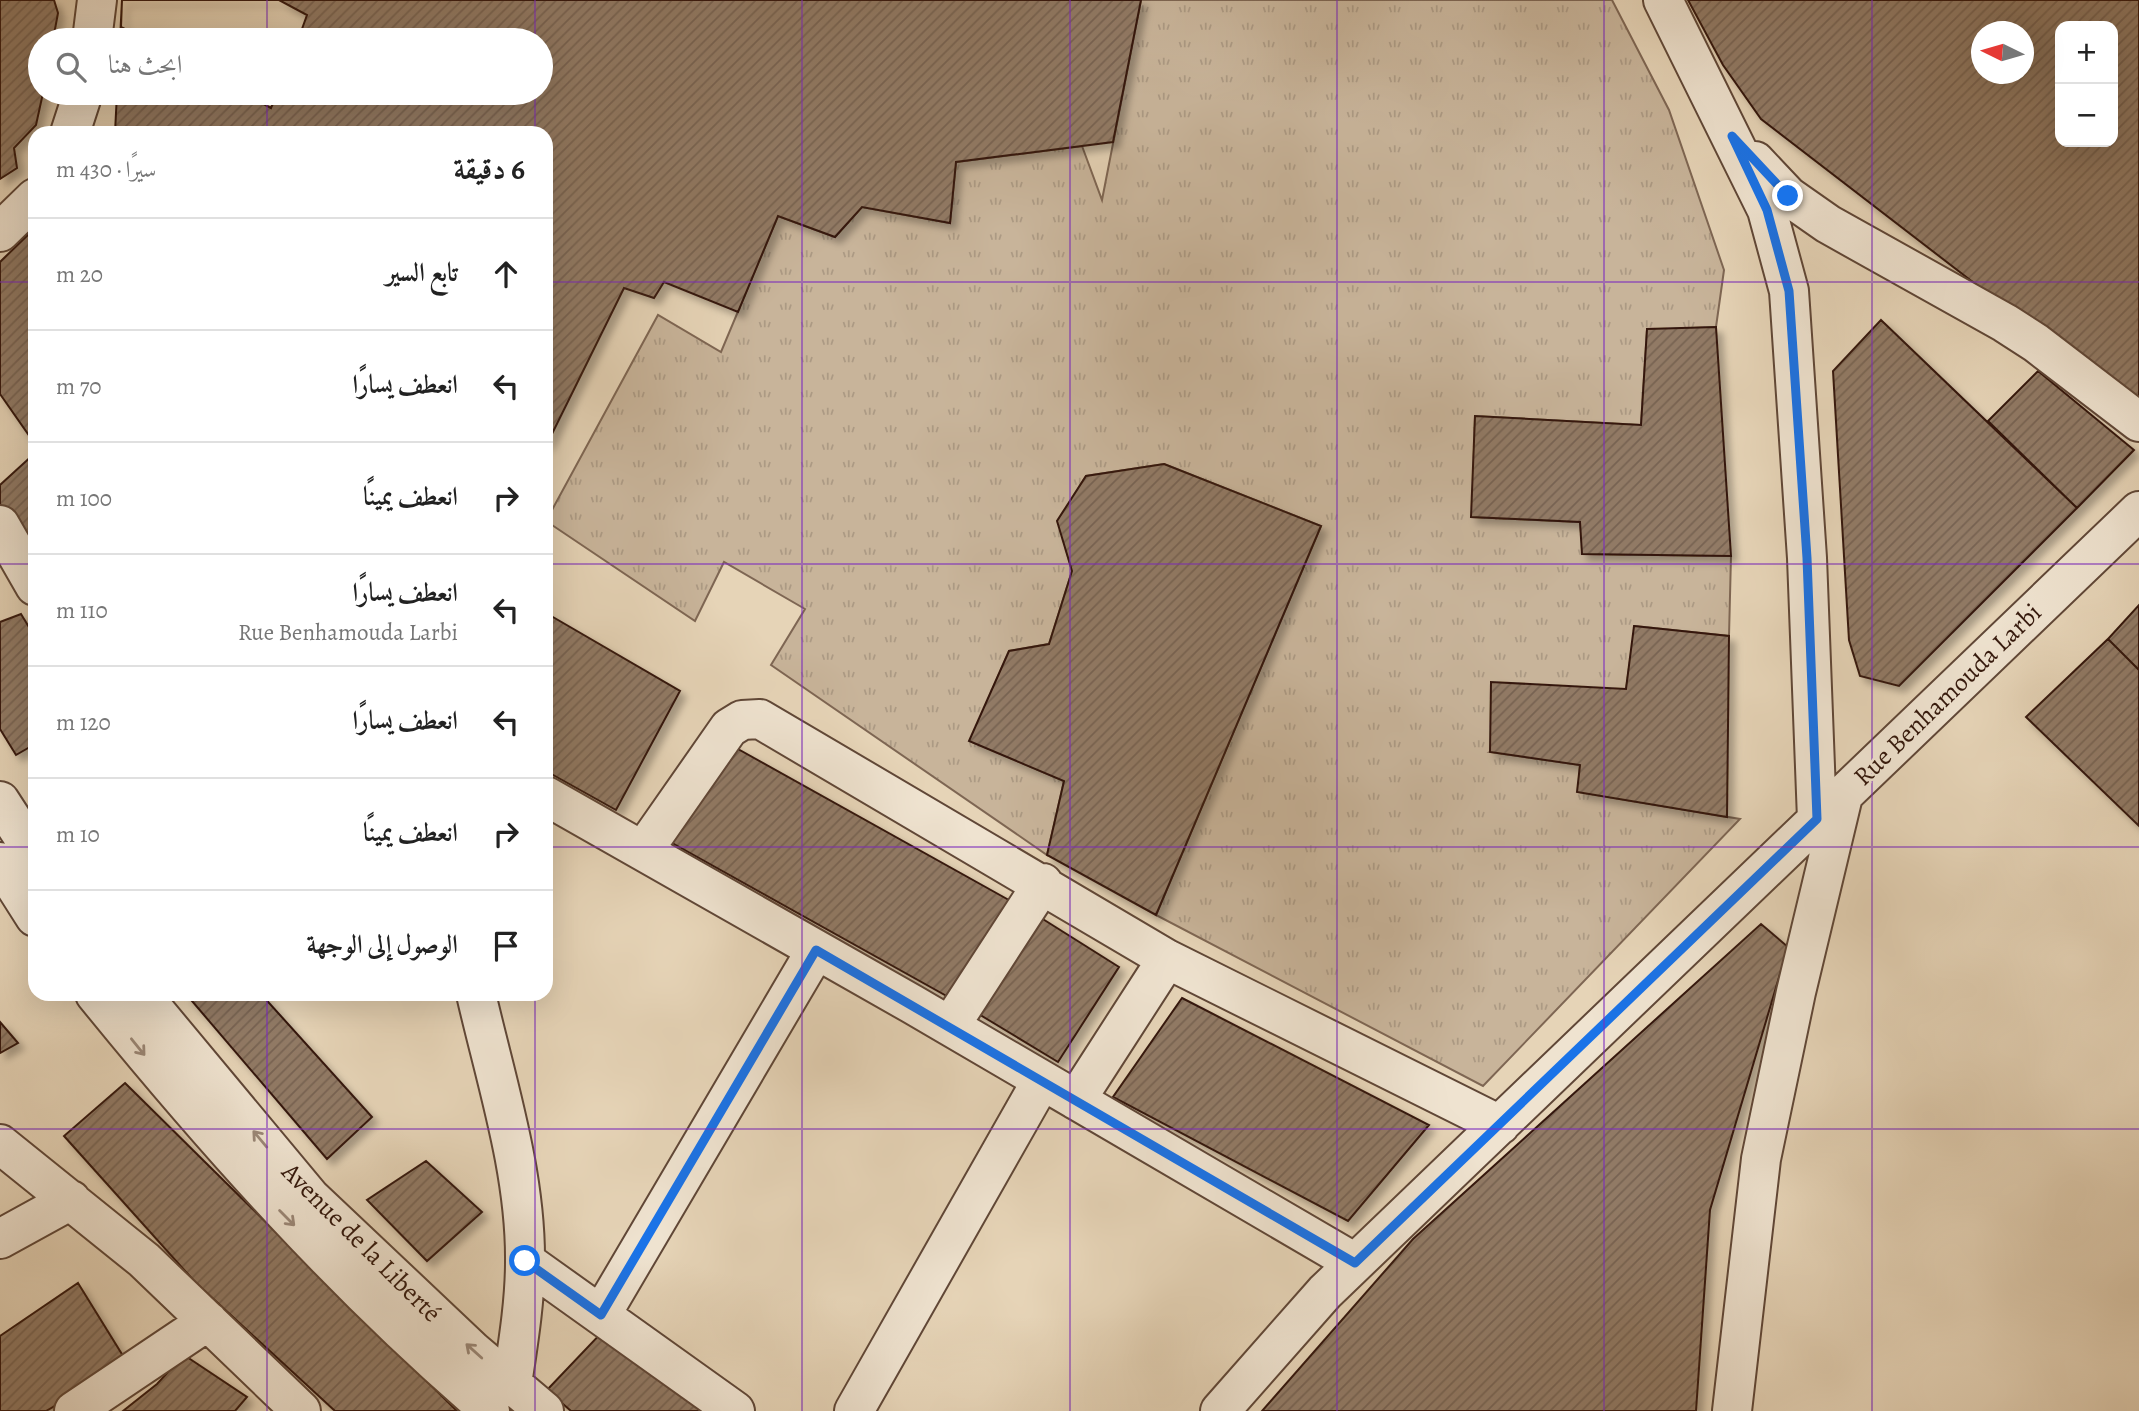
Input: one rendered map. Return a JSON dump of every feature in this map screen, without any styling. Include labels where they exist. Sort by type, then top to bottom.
[{"type":"street","points":[[94,28],[97,0]]},
{"type":"street","points":[[1663,0],[1767,210],[1789,291],[1807,558],[1830,807],[1796,992],[1761,1159],[1732,1411]]},
{"type":"street","points":[[72,126],[79,105]]},
{"type":"street","points":[[1732,136],[1788,196],[1828,224],[1938,283],[2015,330],[2139,422]]},
{"type":"street","points":[[0,232],[28,205]]},
{"type":"street","name":"Rue Benhamouda Larbi","points":[[1220,1411],[1325,1292],[2012,629],[2139,511]]},
{"type":"street","points":[[0,525],[28,574]]},
{"type":"street","points":[[643,851],[729,728],[742,720],[760,719],[1043,883],[1167,959],[1500,1125]]},
{"type":"street","points":[[553,800],[950,1026],[1355,1263]]},
{"type":"street","points":[[0,801],[28,844]]},
{"type":"street","points":[[0,862],[22,901]]},
{"type":"street","points":[[950,1026],[1043,883]]},
{"type":"street","points":[[601,1315],[816,950]]},
{"type":"street","points":[[1076,1100],[1167,959]]},
{"type":"street","name":"Avenue de la Liberté","points":[[101,1001],[187,1108],[284,1215],[447,1374],[501,1397],[544,1411]]},
{"type":"street","name":"Avenue de la Liberté","points":[[147,1001],[310,1197],[501,1397]]},
{"type":"street","points":[[478,1001],[512,1150],[525,1261],[501,1397]]},
{"type":"street","points":[[854,1411],[1042,1080]]},
{"type":"street","points":[[0,1144],[144,1259],[301,1411]]},
{"type":"street","points":[[0,1239],[71,1200]]},
{"type":"street","points":[[525,1261],[735,1411]]},
{"type":"street","points":[[74,1411],[208,1321]]},
{"type":"green space","points":[[1141,0],[1612,0],[1669,110],[1724,270],[1716,327],[1647,330],[1641,425],[1475,416],[1472,517],[1580,522],[1583,554],[1731,556],[1729,636],[1635,626],[1626,689],[1490,752],[1580,765],[1578,792],[1740,819],[1483,1086],[1156,915],[1321,526],[1164,464],[1086,476],[1058,521],[1072,571],[1049,644],[1009,651],[970,741],[1064,781],[1047,855],[771,665],[805,609],[724,562],[695,621],[553,526],[553,508],[658,315],[721,352],[778,216],[835,237],[862,207],[950,223],[956,162],[1082,146],[1102,200]]},
{"type":"building","points":[[0,0],[54,0],[58,13],[55,28],[28,28],[28,105],[40,105],[36,125],[28,126],[28,133],[14,148],[17,168],[0,179]]},
{"type":"building","points":[[122,0],[1141,0],[1113,142],[956,162],[950,223],[862,207],[835,237],[778,216],[738,312],[664,282],[654,298],[624,288],[553,432],[553,126],[115,126],[116,105],[553,105],[553,28],[121,28]]},
{"type":"building","points":[[122,0],[279,0],[307,15],[302,28],[121,27]]},
{"type":"building","points":[[1688,0],[2139,0],[2139,410],[1761,119],[1723,65]]},
{"type":"building","points":[[28,235],[28,434],[0,394],[0,262]]},
{"type":"building","points":[[1881,320],[2077,508],[1899,686],[1860,676],[1849,640],[1833,371]]},
{"type":"building","points":[[1716,327],[1731,556],[1582,554],[1580,522],[1471,517],[1475,416],[1641,425],[1647,329]]},
{"type":"building","points":[[2038,371],[2134,450],[2077,508],[1988,421]]},
{"type":"building","points":[[28,459],[28,552],[0,504],[0,485]]},
{"type":"building","points":[[1164,464],[1321,526],[1156,915],[1047,855],[1064,781],[969,741],[1009,651],[1049,644],[1072,571],[1057,521],[1086,476]]},
{"type":"building","points":[[2139,605],[2139,670],[2108,639]]},
{"type":"building","points":[[21,614],[28,626],[28,748],[16,755],[0,729],[0,622]]},
{"type":"building","points":[[553,617],[680,691],[616,810],[553,775]]},
{"type":"building","points":[[1634,626],[1729,636],[1727,817],[1577,792],[1580,765],[1490,752],[1491,682],[1626,689]]},
{"type":"building","points":[[2108,639],[2139,670],[2139,826],[2026,717]]},
{"type":"building","points":[[729,744],[1016,904],[952,999],[665,839]]},
{"type":"building","points":[[1038,916],[1119,967],[1058,1062],[972,1010]]},
{"type":"building","points":[[1761,924],[1788,947],[1710,1210],[1696,1411],[1262,1411],[1413,1239]]},
{"type":"building","points":[[1182,998],[1429,1125],[1348,1221],[1113,1097]]},
{"type":"building","points":[[192,1001],[267,1001],[372,1117],[327,1159]]},
{"type":"building","points":[[0,1022],[18,1043],[0,1053]]},
{"type":"building","points":[[125,1083],[457,1411],[335,1411],[195,1282],[64,1136]]},
{"type":"building","points":[[426,1161],[482,1212],[427,1261],[367,1200]]},
{"type":"building","points":[[78,1283],[128,1364],[46,1411],[0,1411],[0,1336]]},
{"type":"building","points":[[604,1330],[702,1411],[571,1411],[547,1390]]},
{"type":"building","points":[[184,1355],[247,1397],[235,1411],[123,1411],[157,1384]]},
{"type":"route","points":[[525,1261],[601,1315],[816,950],[1355,1263],[1446,1179],[1647,981],[1817,819],[1807,558],[1789,291],[1767,210],[1732,136],[1788,196]]}]
